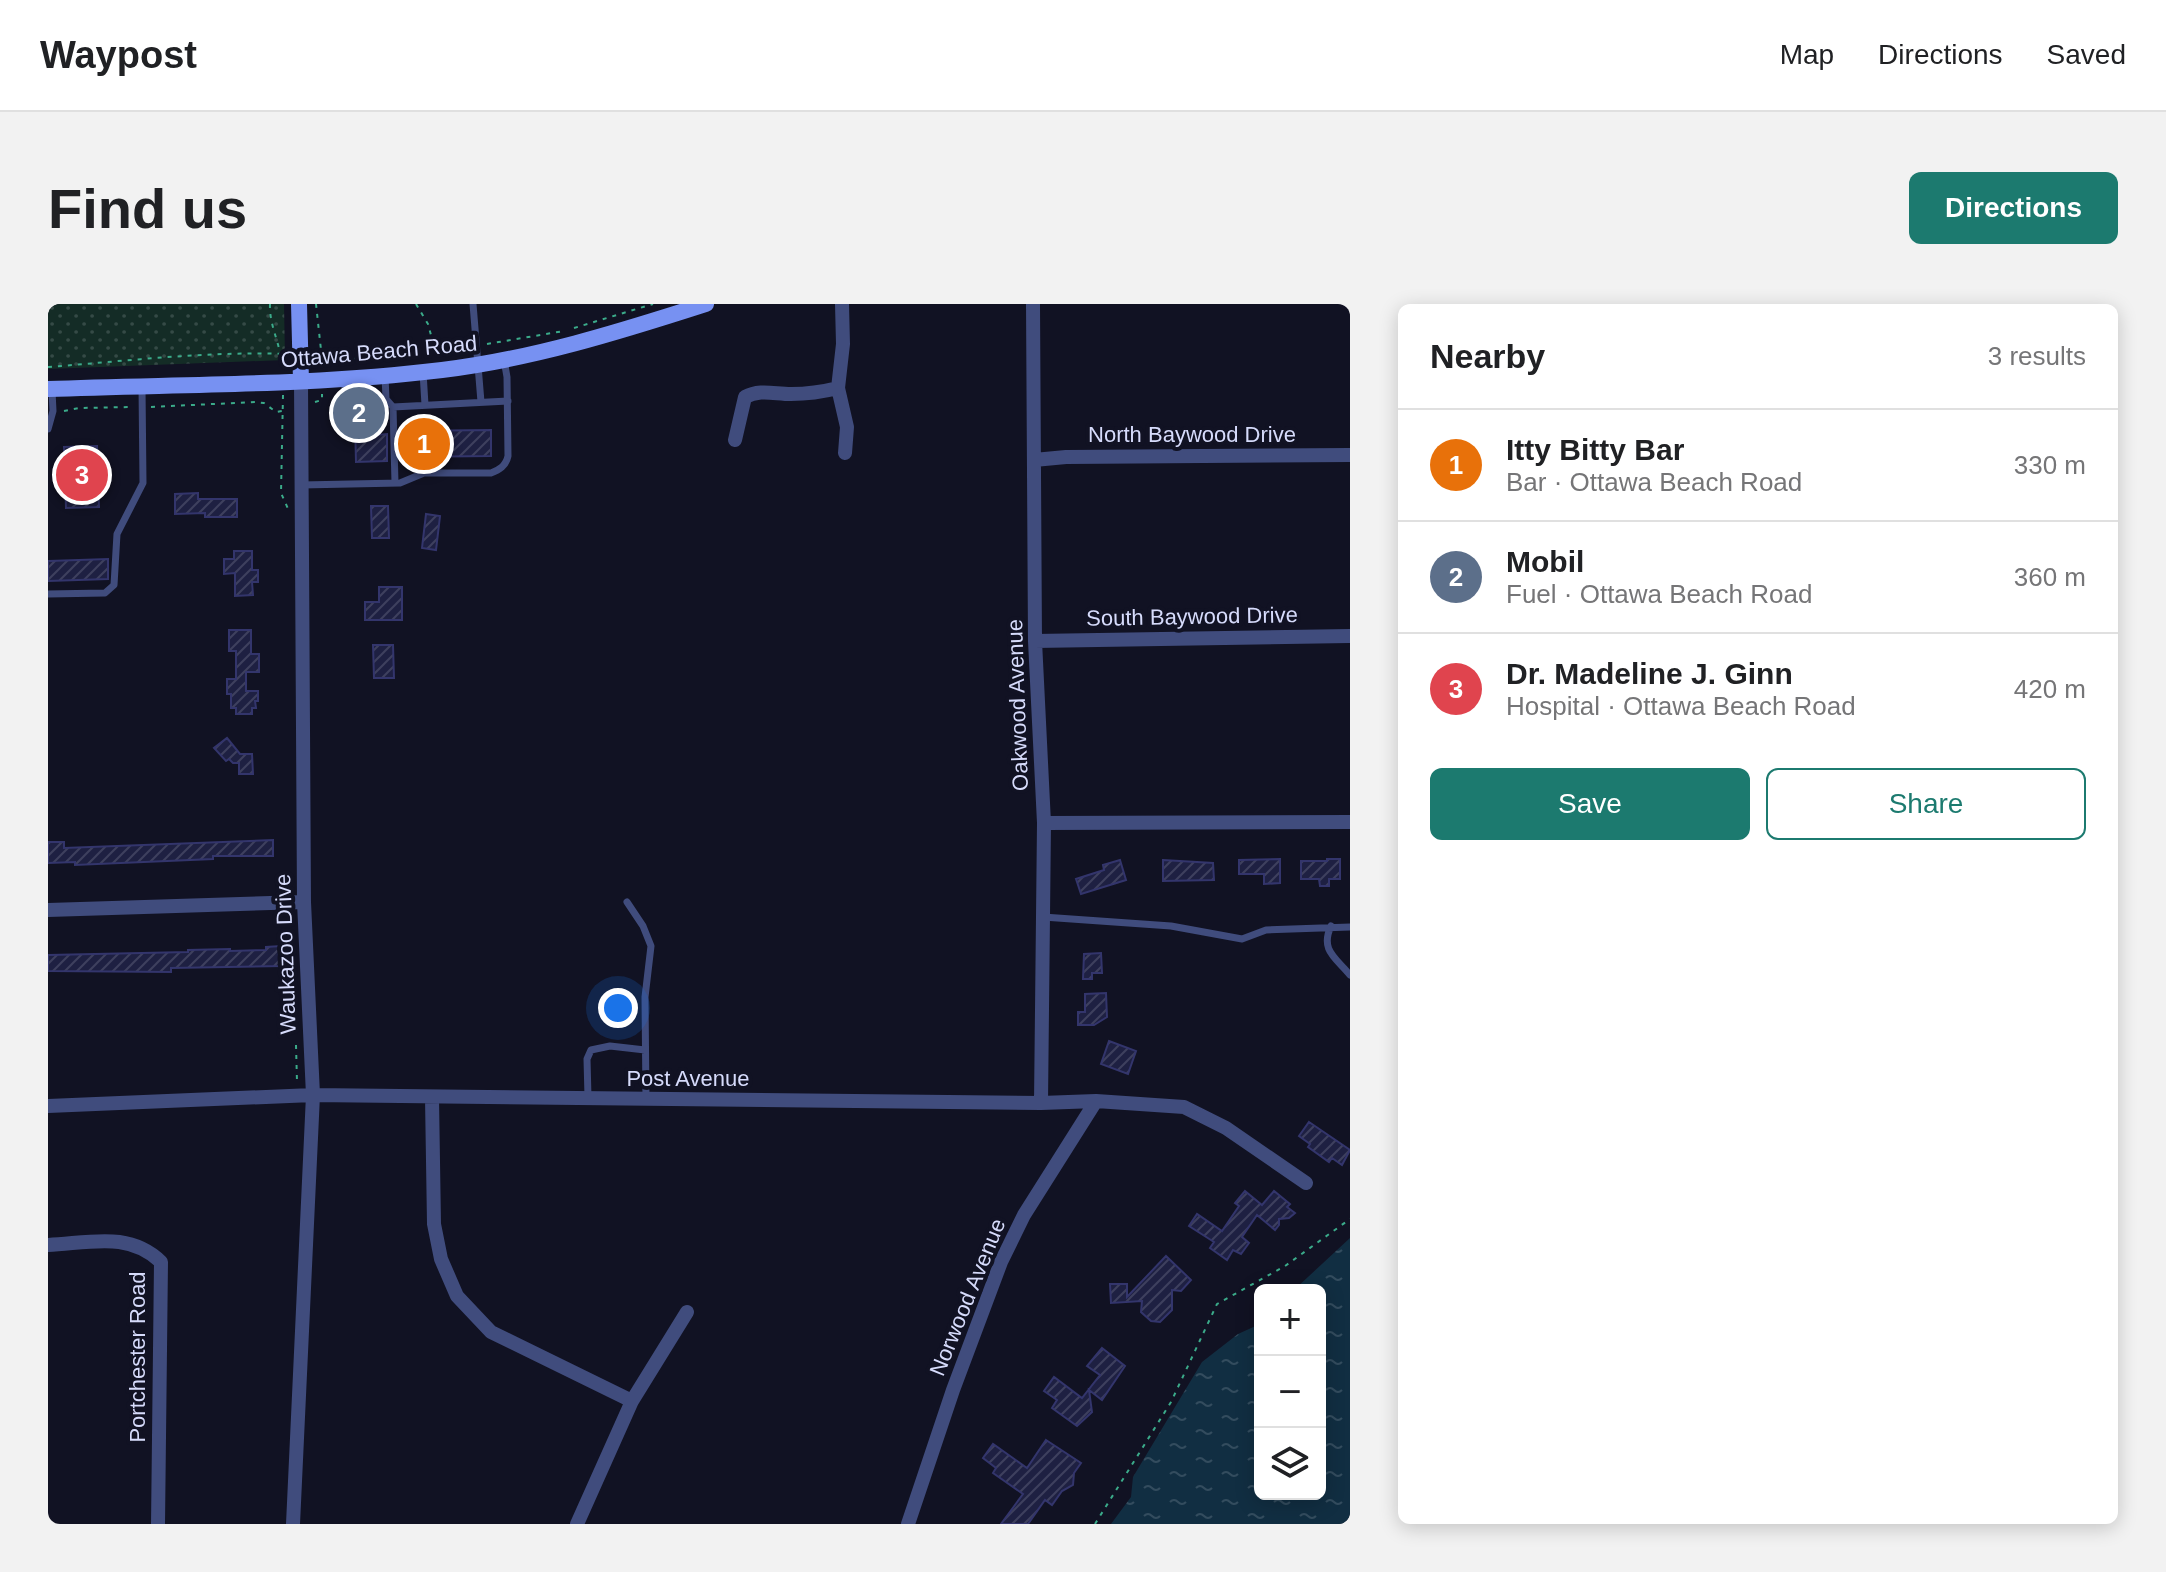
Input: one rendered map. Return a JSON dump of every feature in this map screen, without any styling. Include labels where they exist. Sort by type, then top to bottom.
[{"type":"street","points":[[299,304],[301,381]]},
{"type":"street","name":"Ottawa Beach Road","points":[[50,389],[301,381],[423,372],[504,360],[595,338],[706,304]]},
{"type":"street","points":[[842,304],[843,344],[838,388],[847,427],[845,453]]},
{"type":"street","name":"Oakwood Avenue","points":[[1033,304],[1035,641],[1044,823],[1041,1103]]},
{"type":"street","name":"Waukazoo Drive","points":[[293,1524],[313,1095],[304,902],[301,381]]},
{"type":"street","points":[[735,440],[745,397],[756,392],[818,393],[838,388]]},
{"type":"street","name":"North Baywood Drive","points":[[1034,460],[1066,457],[1350,455]]},
{"type":"street","name":"South Baywood Drive","points":[[1035,641],[1350,636]]},
{"type":"street","points":[[1044,823],[1350,822]]},
{"type":"street","points":[[48,910],[304,902]]},
{"type":"street","name":"Post Avenue","points":[[48,1106],[313,1095],[646,1100],[1096,1101],[1184,1107],[1226,1128],[1306,1183]]},
{"type":"street","points":[[432,1098],[434,1224],[441,1259],[457,1296],[491,1332],[632,1401]]},
{"type":"street","name":"Norwood Avenue","points":[[908,1524],[953,1390],[1001,1262],[1024,1215],[1096,1101]]},
{"type":"street","name":"Portchester Road","points":[[48,1245],[127,1241],[149,1250],[161,1262],[158,1524]]},
{"type":"street","points":[[577,1524],[632,1401],[687,1312]]},
{"type":"lane","points":[[473,304],[481,402]]},
{"type":"lane","points":[[301,485],[395,483],[407,482],[424,473],[491,473],[498,470],[507,462],[508,456],[504,360]]},
{"type":"lane","points":[[423,372],[425,405]]},
{"type":"lane","points":[[385,376],[386,399],[393,407],[395,483]]},
{"type":"lane","points":[[345,378],[345,400]]},
{"type":"lane","points":[[48,594],[105,593],[114,585],[117,534],[143,483],[142,386]]},
{"type":"lane","points":[[48,429],[53,411],[50,389]]},
{"type":"lane","points":[[393,407],[508,401]]},
{"type":"lane","points":[[627,902],[643,926],[651,946],[645,997],[646,1100]]},
{"type":"lane","points":[[1043,917],[1171,926],[1242,939],[1266,930],[1350,927]]},
{"type":"lane","points":[[1331,926],[1326,936],[1326,947],[1350,975]]},
{"type":"lane","points":[[588,1099],[587,1059],[591,1050],[610,1046],[645,1050]]},
{"type":"path","points":[[270,304],[271,323],[284,354],[282,361]]},
{"type":"path","points":[[316,304],[320,353],[325,357],[464,347]]},
{"type":"path","points":[[416,304],[428,324],[435,351]]},
{"type":"path","points":[[484,345],[567,330],[653,304]]},
{"type":"path","points":[[48,367],[256,352],[284,354]]},
{"type":"path","points":[[147,407],[255,402],[264,403],[276,412],[284,409],[280,470]]},
{"type":"path","points":[[58,411],[117,408]]},
{"type":"path","points":[[1095,1524],[1171,1402],[1217,1304],[1285,1266],[1350,1219]]},
{"type":"green space","points":[[48,304],[284,304],[285,360],[48,369]]},
{"type":"water","points":[[1350,1238],[1350,1524],[1111,1524],[1131,1497],[1133,1477],[1202,1362],[1238,1334],[1254,1327],[1254,1500],[1326,1500],[1326,1284],[1300,1284]]},
{"type":"building","points":[[375,404],[376,435],[387,434],[387,461],[356,462],[355,422],[333,422],[333,406]]},
{"type":"building","points":[[491,430],[491,456],[401,457],[400,431]]},
{"type":"building","points":[[97,446],[99,507],[66,508],[64,447]]},
{"type":"building","points":[[198,493],[198,499],[237,499],[237,517],[205,517],[205,513],[175,514],[175,494]]},
{"type":"building","points":[[371,506],[388,506],[389,538],[372,538]]},
{"type":"building","points":[[426,514],[440,516],[436,550],[422,548]]},
{"type":"building","points":[[234,551],[252,551],[252,570],[258,570],[258,582],[252,582],[253,595],[235,596],[235,573],[224,574],[224,559],[234,559]]},
{"type":"building","points":[[108,559],[108,579],[48,581],[48,561]]},
{"type":"building","points":[[379,587],[402,587],[402,620],[365,620],[365,602],[379,602]]},
{"type":"building","points":[[229,630],[251,630],[251,654],[259,654],[259,672],[246,672],[246,691],[258,691],[258,701],[255,701],[256,708],[252,708],[252,714],[236,714],[236,708],[231,708],[231,694],[227,694],[227,679],[236,679],[236,651],[229,651]]},
{"type":"building","points":[[373,645],[393,645],[394,678],[374,678]]},
{"type":"building","points":[[227,738],[240,754],[252,754],[253,774],[239,774],[239,763],[229,759],[226,761],[214,748]]},
{"type":"building","points":[[273,840],[273,856],[213,856],[213,859],[75,865],[75,862],[48,863],[48,842],[64,842],[64,848]]},
{"type":"building","points":[[1280,859],[1280,883],[1264,884],[1264,874],[1239,874],[1239,860]]},
{"type":"building","points":[[1340,859],[1340,879],[1329,879],[1329,886],[1320,886],[1319,879],[1301,879],[1301,861]]},
{"type":"building","points":[[1120,860],[1126,880],[1081,894],[1076,879],[1104,870],[1103,865]]},
{"type":"building","points":[[1163,860],[1213,863],[1214,880],[1163,881]]},
{"type":"building","points":[[281,946],[282,966],[171,968],[171,972],[48,971],[48,955],[266,950],[266,947]]},
{"type":"building","points":[[1101,953],[1102,973],[1092,973],[1092,979],[1083,979],[1084,954]]},
{"type":"building","points":[[1106,993],[1107,1017],[1094,1025],[1078,1025],[1078,1012],[1085,1012],[1085,994]]},
{"type":"building","points":[[1109,1041],[1136,1051],[1128,1074],[1101,1064]]},
{"type":"building","points":[[1309,1122],[1350,1150],[1342,1165],[1332,1158],[1329,1162],[1308,1147],[1310,1144],[1299,1136]]},
{"type":"building","points":[[1245,1191],[1262,1205],[1274,1191],[1290,1204],[1287,1207],[1295,1213],[1289,1218],[1279,1219],[1275,1230],[1257,1215],[1242,1237],[1249,1243],[1241,1254],[1233,1250],[1227,1260],[1210,1248],[1214,1242],[1189,1226],[1197,1214],[1222,1231],[1239,1206],[1235,1203]]},
{"type":"building","points":[[1166,1256],[1191,1280],[1181,1291],[1172,1290],[1172,1310],[1160,1322],[1151,1321],[1141,1312],[1142,1301],[1111,1303],[1110,1284],[1127,1284],[1127,1297]]},
{"type":"building","points":[[1102,1348],[1125,1366],[1102,1400],[1089,1390],[1092,1412],[1077,1426],[1052,1408],[1057,1400],[1044,1391],[1054,1377],[1082,1398],[1100,1375],[1087,1366]]},
{"type":"building","points":[[1046,1440],[1081,1463],[1074,1473],[1073,1485],[1062,1491],[1052,1505],[1045,1500],[1028,1524],[1001,1524],[1023,1494],[993,1473],[996,1468],[983,1458],[993,1444],[1027,1468]]},
{"type":"place","name":"Mobil","points":[[359,413]]},
{"type":"place","name":"Itty Bitty Bar","points":[[424,444]]},
{"type":"place","name":"Dr. Madeline J. Ginn","points":[[82,475]]}]
